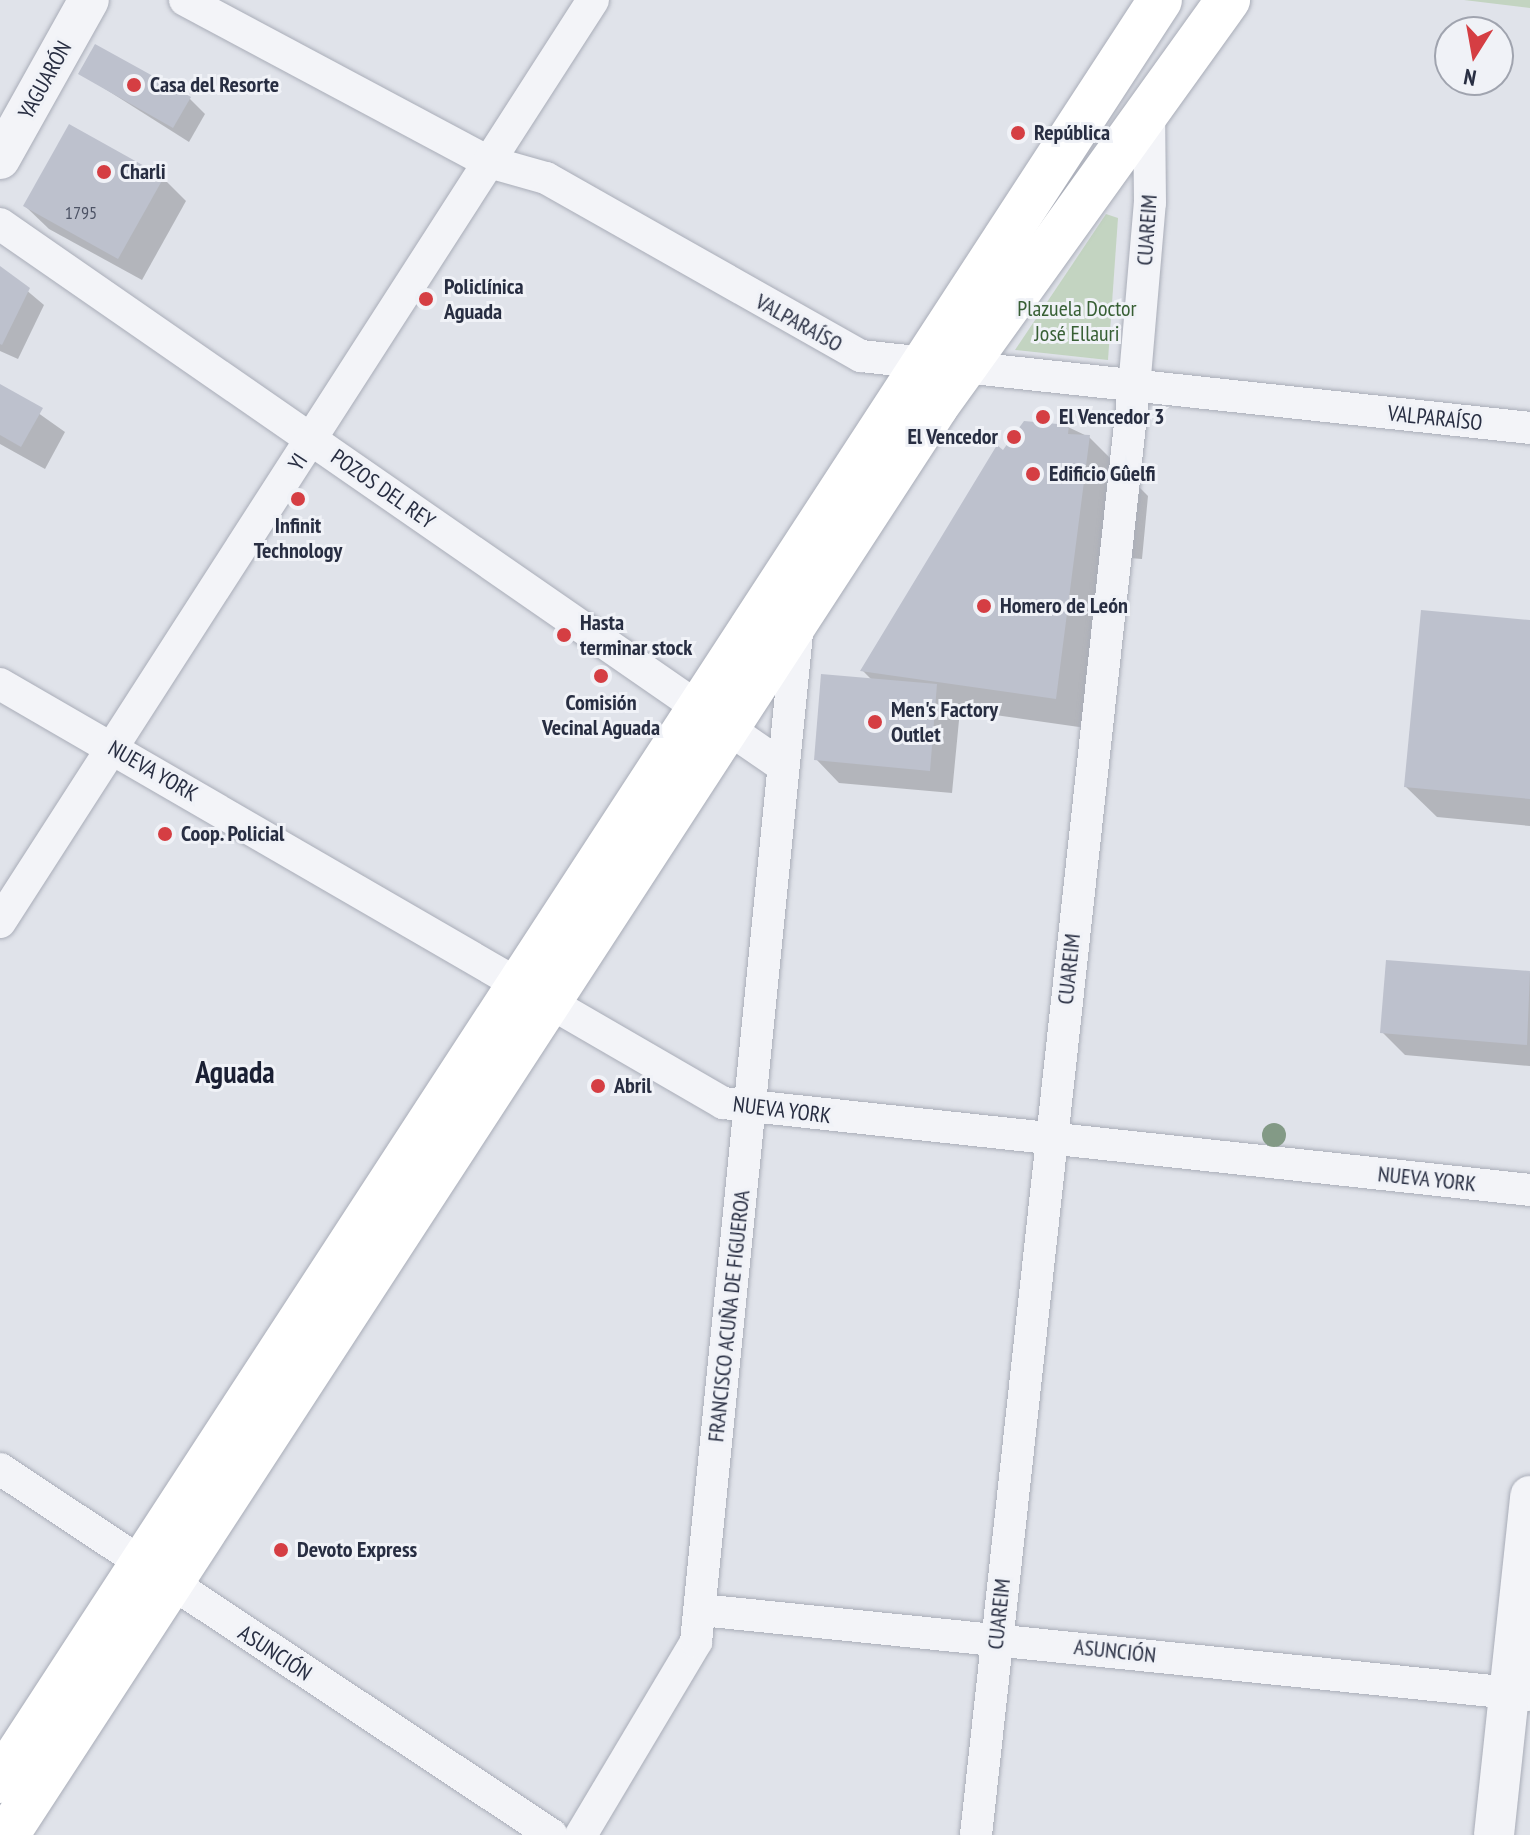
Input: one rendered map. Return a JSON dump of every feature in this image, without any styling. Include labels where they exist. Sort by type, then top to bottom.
[{"type":"main road","points":[[712,718],[798,617],[1160,0]]},
{"type":"main road","points":[[7,1835],[155,1575],[712,718],[945,366],[1228,0]]},
{"type":"main road","points":[[0,1781],[155,1575]]},
{"type":"street","name":"YAGUARÓN","points":[[0,159],[89,0]]},
{"type":"street","name":"VALPARAÍSO","points":[[185,0],[489,162],[546,178],[841,348],[945,366],[1134,388],[1530,428]]},
{"type":"street","name":"YI","points":[[0,922],[593,0]]},
{"type":"street","name":"CUAREIM","points":[[976,1835],[1134,388],[1150,203],[1149,103]]},
{"type":"street","name":"POZOS DEL REY","points":[[0,224],[712,718]]},
{"type":"street","name":"FRANCISCO ACUÑA DE FIGUEROA","points":[[581,1835],[680,1678],[701,1610],[781,765],[798,617]]},
{"type":"street","name":"NUEVA YORK","points":[[0,684],[535,994],[704,1096],[750,1107],[1530,1190]]},
{"type":"street","points":[[712,718],[781,765]]},
{"type":"street","name":"ASUNCIÓN","points":[[0,1469],[155,1575],[552,1835]]},
{"type":"street","points":[[1494,1835],[1519,1694],[1530,1496]]},
{"type":"street","name":"ASUNCIÓN","points":[[701,1610],[1519,1694]]},
{"type":"green space","points":[[1464,0],[1530,0],[1530,8]]},
{"type":"green space","name":"Plazuela Doctor José Ellauri","points":[[1106,214],[1118,218],[1108,360],[1015,350]]},
{"type":"building","name":"Casa del Resorte","points":[[95,44],[191,97],[173,128],[78,74]]},
{"type":"building","points":[[69,124],[164,177],[118,259],[23,206]]},
{"type":"building","points":[[0,266],[30,288],[2,345],[0,344]]},
{"type":"building","points":[[0,384],[43,408],[21,447],[0,435]]},
{"type":"building","name":"Homero de León","points":[[1024,421],[1069,425],[1068,434],[1090,435],[1056,699],[860,671],[997,445],[1003,450]]},
{"type":"building","points":[[1421,610],[1530,620],[1530,799],[1404,787]]},
{"type":"building","name":"Men's Factory Outlet","points":[[821,674],[937,684],[930,771],[814,760]]},
{"type":"building","points":[[1386,960],[1530,971],[1527,1045],[1380,1033]]},
{"type":"place","name":"Casa del Resorte","points":[[134,85]]},
{"type":"place","name":"República","points":[[1018,133]]},
{"type":"place","name":"Charli","points":[[104,172]]},
{"type":"place","name":"Policlínica Aguada","points":[[426,299]]},
{"type":"place","name":"El Vencedor 3","points":[[1043,417]]},
{"type":"place","name":"El Vencedor","points":[[1014,437]]},
{"type":"place","name":"Edificio Gûelfi","points":[[1033,474]]},
{"type":"place","name":"Infinit Technology","points":[[298,499]]},
{"type":"place","name":"Homero de León","points":[[984,606]]},
{"type":"place","name":"Hasta terminar stock","points":[[564,635]]},
{"type":"place","name":"Comisión Vecinal Aguada","points":[[601,676]]},
{"type":"place","name":"Men's Factory Outlet","points":[[875,722]]},
{"type":"place","name":"Coop. Policial","points":[[165,834]]},
{"type":"place","name":"Abril","points":[[598,1086]]},
{"type":"place","name":"Devoto Express","points":[[281,1550]]},
{"type":"district","name":"Aguada","points":[[235,1072]]}]
